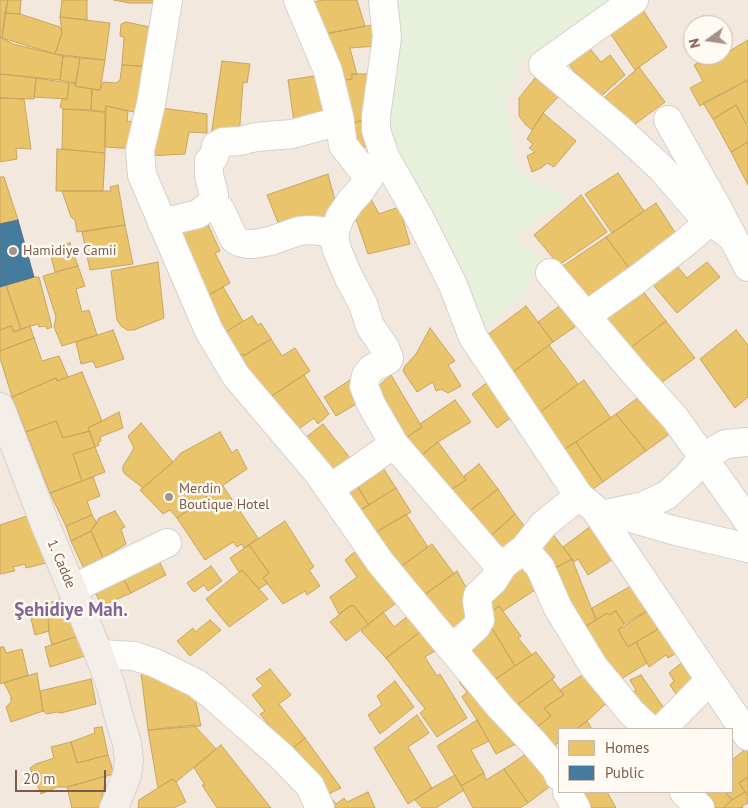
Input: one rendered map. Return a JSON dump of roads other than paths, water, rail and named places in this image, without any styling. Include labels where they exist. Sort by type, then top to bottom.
[{"type":"main road","name":"1. Cadde","points":[[0,407],[44,524],[112,686],[127,743],[129,760],[127,775],[114,808]]},
{"type":"street","points":[[168,0],[151,104],[140,150],[142,174],[209,331],[236,376],[319,474],[380,562],[558,774]]},
{"type":"street","points":[[298,0],[328,71],[340,121],[343,145],[369,178]]},
{"type":"street","points":[[383,0],[387,37],[376,116],[376,130],[384,155],[419,217],[448,276],[473,337],[595,506],[748,736]]},
{"type":"street","points":[[634,0],[543,65],[620,130],[661,168],[701,214],[732,237]]},
{"type":"street","points":[[668,120],[748,267]]},
{"type":"street","points":[[162,223],[198,214],[211,204],[214,195],[209,175],[209,161],[214,157],[216,146],[223,142],[292,134],[340,121]]},
{"type":"street","points":[[384,155],[360,191],[350,202],[340,218],[334,234],[338,250],[370,326],[385,348],[389,358],[371,369],[366,376],[364,386],[371,404],[394,444],[501,568]]},
{"type":"street","points":[[211,204],[220,209],[234,239],[247,244],[270,241],[299,231],[309,230],[334,234]]},
{"type":"street","points":[[586,316],[686,242],[710,221]]},
{"type":"street","points":[[550,273],[675,418],[748,521]]},
{"type":"street","points":[[452,649],[476,627],[480,620],[478,595],[493,580],[503,565],[524,549],[544,524],[595,506],[644,506],[667,495],[689,474],[703,457],[726,444],[748,442]]},
{"type":"street","points":[[329,489],[394,444]]},
{"type":"street","points":[[595,506],[676,531],[748,548]]},
{"type":"street","points":[[72,589],[167,543]]},
{"type":"street","points":[[524,549],[540,567],[558,608],[594,667],[632,713],[648,728]]},
{"type":"street","points":[[99,654],[141,658],[196,683],[281,756],[310,786],[320,808]]},
{"type":"street","points":[[663,728],[710,680]]},
{"type":"street","points":[[568,793],[576,808]]},
{"type":"street","points":[[685,793],[700,808]]},
{"type":"place","name":"Hamidiye Camii","points":[[13,251]]},
{"type":"place","name":"Merdin Boutique Hotel","points":[[169,497]]},
{"type":"district","name":"Şehidiye Mah.","points":[[71,611]]}]
